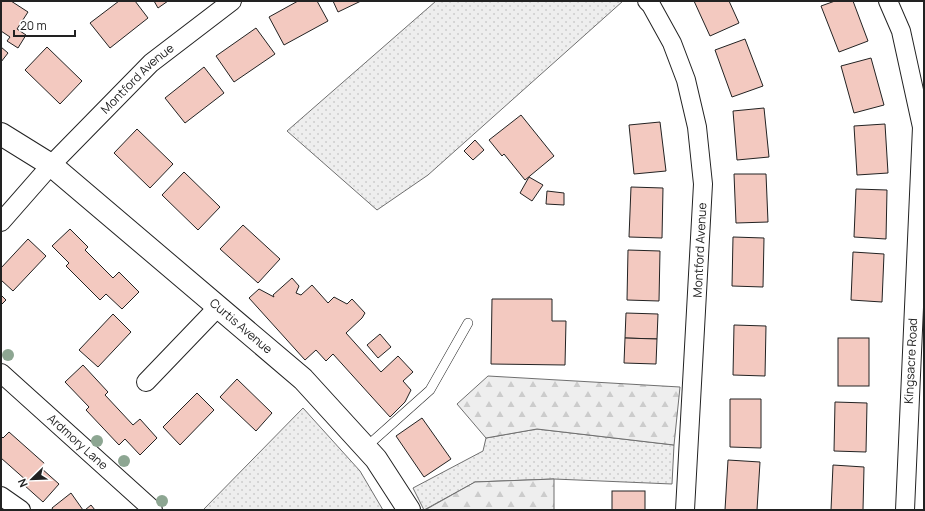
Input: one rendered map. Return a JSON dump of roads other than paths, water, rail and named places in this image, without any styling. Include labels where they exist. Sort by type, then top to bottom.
[{"type":"street","name":"Montford Avenue","points":[[1,222],[51,164],[151,63],[232,1]]},
{"type":"street","name":"Montford Avenue","points":[[647,1],[672,43],[686,80],[697,127],[703,184],[685,510]]},
{"type":"street","name":"Kingsacre Road","points":[[888,1],[901,31],[922,127],[905,510]]},
{"type":"street","name":"Curtis Avenue","points":[[1,134],[51,164],[302,378],[376,459],[409,510]]},
{"type":"street","points":[[146,382],[218,307]]},
{"type":"street","name":"Ardmory Lane","points":[[1,373],[153,510]]},
{"type":"street","points":[[1,496],[21,510]]},
{"type":"lane","points":[[365,448],[430,390],[468,323]]}]
